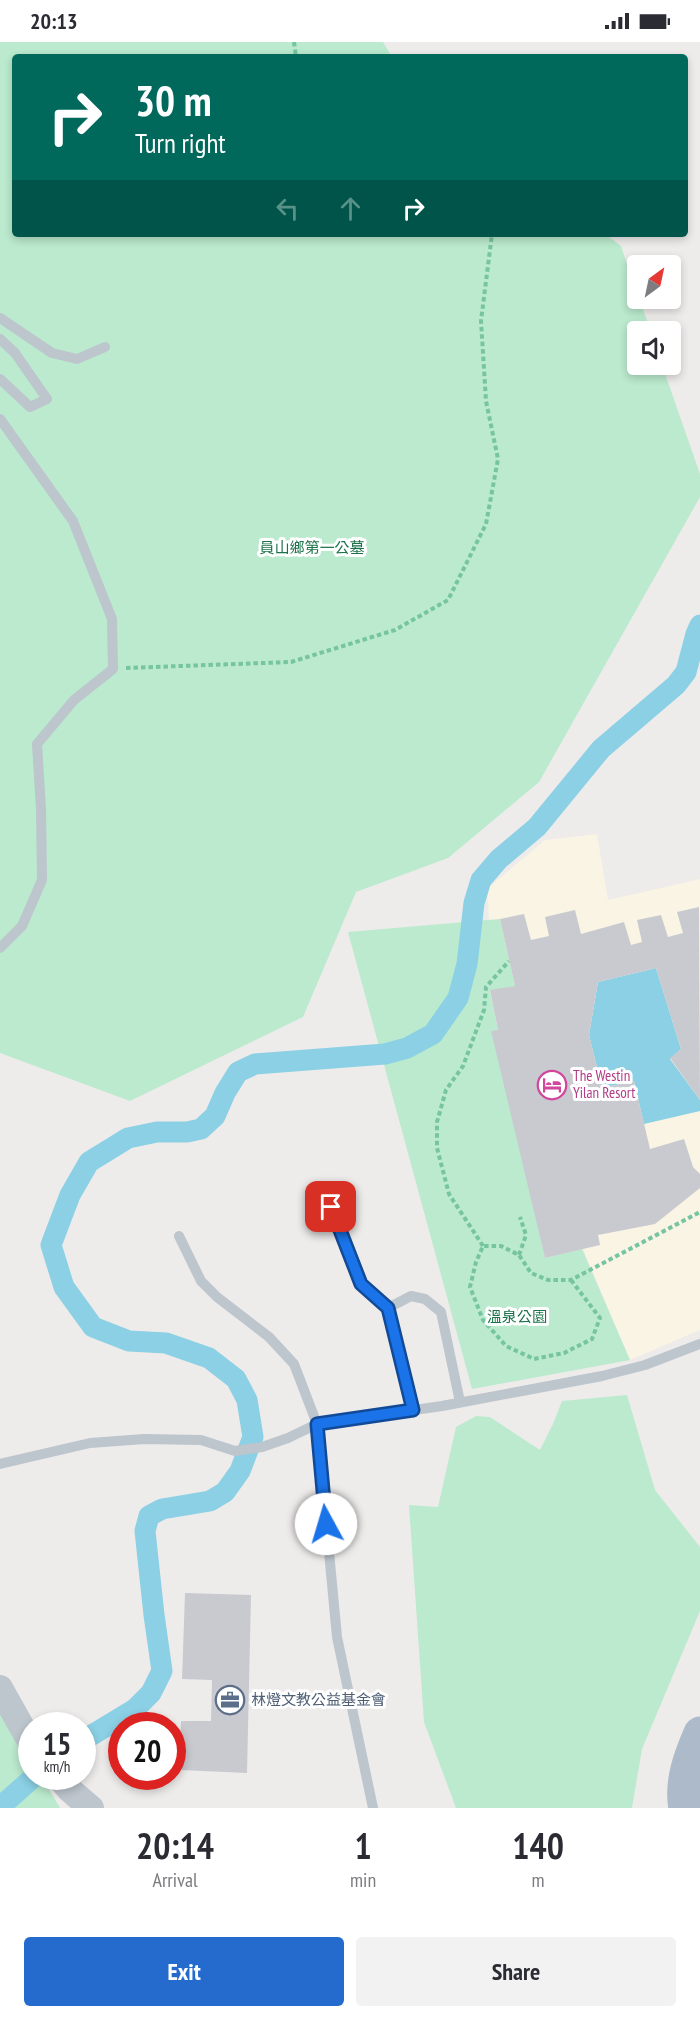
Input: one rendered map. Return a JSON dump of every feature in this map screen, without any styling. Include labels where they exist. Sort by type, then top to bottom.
[{"type":"main road","points":[[685,1808],[683,1801],[687,1762],[699,1736]]},
{"type":"street","points":[[0,1688],[18,1722]]},
{"type":"street","points":[[72,1790],[91,1808]]},
{"type":"lane","points":[[0,318],[52,352],[77,359],[105,347]]},
{"type":"lane","points":[[0,339],[15,353],[46,399],[30,408],[0,380]]},
{"type":"lane","points":[[0,419],[73,521],[112,619],[113,669],[74,700],[37,744],[42,880],[22,926],[0,948]]},
{"type":"lane","points":[[331,1207],[361,1284],[388,1308],[413,1410]]},
{"type":"lane","points":[[178,1236],[201,1281],[217,1297],[269,1337],[294,1364],[317,1424],[337,1637],[373,1808]]},
{"type":"lane","points":[[388,1308],[411,1296],[425,1299],[441,1312],[460,1402]]},
{"type":"lane","points":[[0,1464],[90,1443],[144,1439],[201,1440],[235,1451],[262,1448],[317,1424],[413,1410],[602,1376],[645,1365],[700,1344]]},
{"type":"path","points":[[113,669],[291,662],[395,630],[448,600],[486,524],[498,459],[486,401],[481,321],[492,237]]},
{"type":"path","points":[[483,1246],[449,1194],[437,1148],[437,1122],[446,1090],[463,1066],[484,1010],[486,987],[509,961]]},
{"type":"path","points":[[483,1246],[501,1246],[519,1255],[531,1274],[548,1280],[571,1280],[700,1212]]},
{"type":"path","points":[[519,1255],[526,1235],[520,1217]]},
{"type":"path","points":[[483,1246],[476,1262],[470,1287],[483,1320],[506,1346],[534,1359],[564,1353],[592,1339],[600,1318],[571,1280]]},
{"type":"shaded area","name":"The Westin Yilan Resort","points":[[597,834],[608,900],[700,879],[700,1330],[630,1360],[583,1249],[545,1258],[486,987],[492,958],[487,889],[545,840]]},
{"type":"green space","name":"員山鄉第一公墓","points":[[0,42],[383,42],[390,54],[12,54],[12,237],[609,237],[621,246],[627,264],[627,309],[643,309],[647,321],[627,321],[627,375],[665,375],[700,474],[700,497],[539,782],[448,858],[356,892],[303,1017],[130,1101],[0,1053]]},
{"type":"green space","name":"溫泉公園","points":[[500,919],[515,986],[490,991],[545,1258],[582,1249],[630,1360],[472,1389],[348,932]]},
{"type":"green space","points":[[627,1395],[655,1490],[700,1547],[700,1611],[642,1749],[632,1808],[456,1808],[424,1722],[409,1505],[438,1507],[456,1427],[476,1416],[490,1417],[540,1450],[562,1401]]},
{"type":"green space","points":[[0,1707],[18,1738],[18,1790],[49,1790],[60,1808],[0,1808]]},
{"type":"water","points":[[656,968],[681,1049],[670,1059],[700,1100],[700,1111],[644,1124],[634,1081],[602,1088],[589,1035],[598,982]]},
{"type":"building","name":"The Westin Yilan Resort","points":[[699,907],[700,1100],[670,1058],[681,1049],[656,968],[598,982],[589,1035],[602,1088],[634,1081],[650,1149],[684,1139],[693,1167],[700,1174],[700,1188],[655,1224],[598,1235],[600,1245],[545,1258],[491,1031],[498,1030],[490,990],[515,986],[500,919],[524,914],[531,940],[549,936],[545,917],[575,910],[581,934],[624,922],[631,945],[642,942],[637,920],[661,915],[668,937],[683,933],[677,912]]},
{"type":"building","name":"林燈文教公益基金會","points":[[185,1593],[251,1595],[247,1773],[186,1770],[186,1721],[211,1721],[212,1680],[182,1679]]},
{"type":"waterway","points":[[96,1733],[135,1709],[151,1693],[162,1671],[145,1531],[149,1516],[162,1509],[210,1501],[225,1492],[240,1471],[253,1437],[247,1400],[236,1379],[209,1358],[166,1343],[129,1341],[93,1327],[64,1287],[51,1245],[70,1195],[89,1162],[128,1138],[157,1132],[187,1132],[201,1129],[215,1116],[238,1072],[255,1064],[385,1054],[407,1048],[433,1034],[458,998],[467,964],[474,903],[481,880],[499,859],[537,827],[601,749],[676,685],[686,672],[700,625]]},
{"type":"waterway","points":[[0,1807],[19,1790]]},
{"type":"place","name":"The Westin Yilan Resort","points":[[552,1085]]},
{"type":"place","name":"林燈文教公益基金會","points":[[230,1700]]},
{"type":"route","points":[[326,1524],[317,1424],[413,1410],[388,1308],[361,1284],[331,1207]]}]
